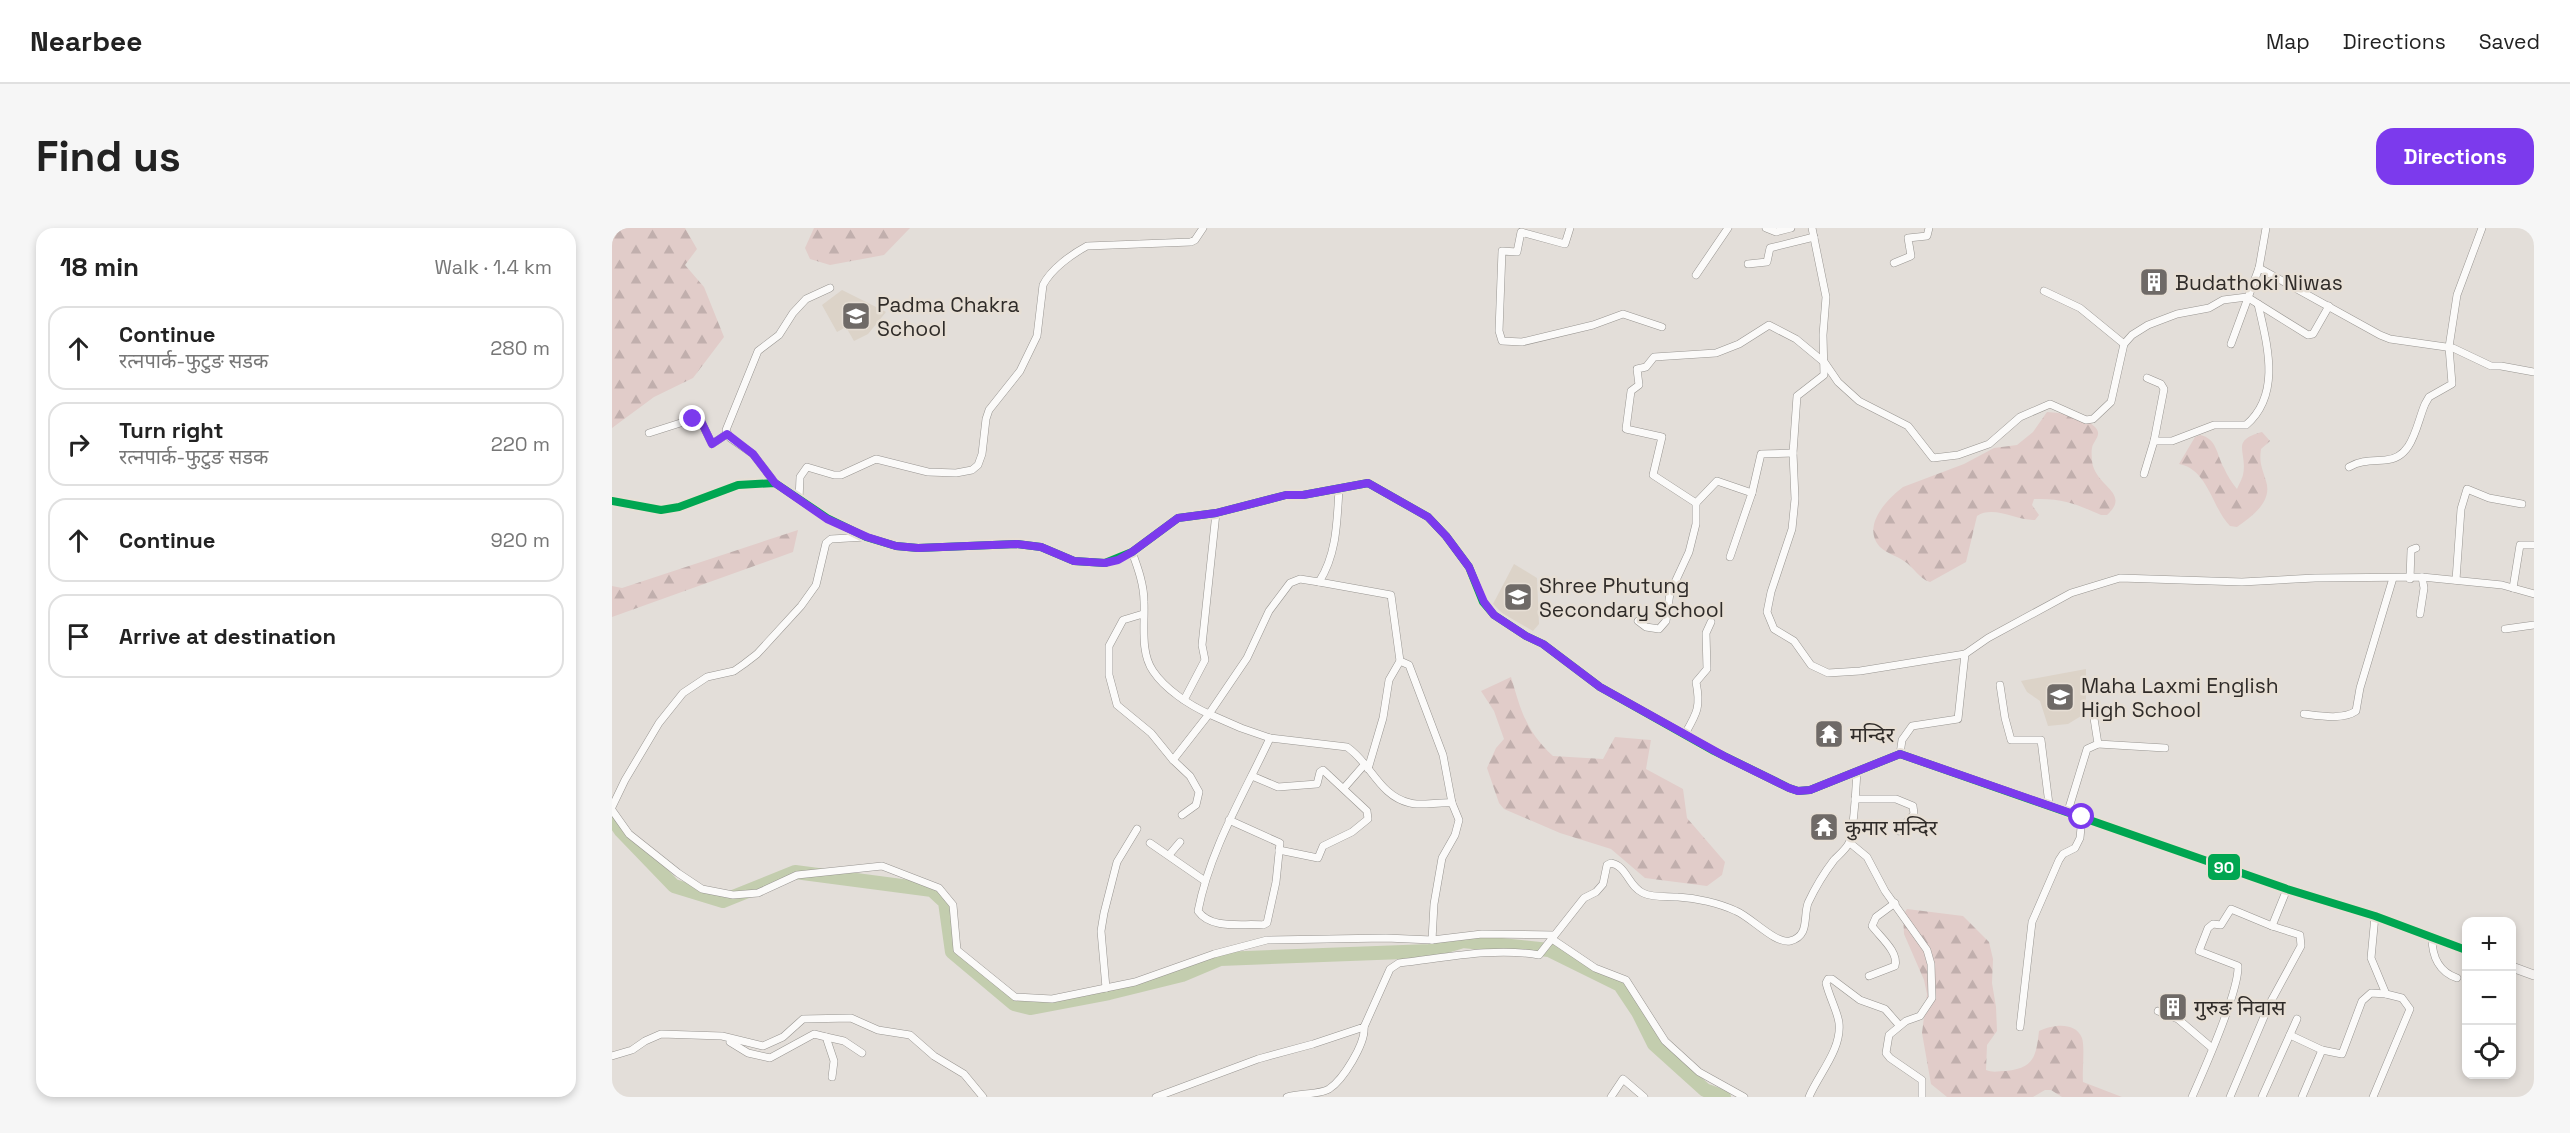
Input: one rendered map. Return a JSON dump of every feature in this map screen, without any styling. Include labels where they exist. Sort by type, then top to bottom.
[{"type":"street","points":[[799,500],[800,477],[807,467],[841,475],[876,459],[928,472],[956,473],[972,470],[978,465],[982,454],[989,410],[1020,371],[1037,336],[1043,285],[1047,278],[1073,254],[1087,246],[1191,242],[1197,238],[1203,228]]},
{"type":"street","points":[[1570,228],[1565,244],[1521,230],[1517,252],[1502,251],[1498,331],[1502,341],[1522,342],[1593,325],[1623,314],[1662,327]]},
{"type":"street","points":[[1696,275],[1728,228]]},
{"type":"street","points":[[1766,228],[1776,232],[1791,228]]},
{"type":"street","points":[[1812,228],[1826,297],[1823,335],[1824,375],[1797,396],[1793,453],[1795,499],[1792,529],[1771,592],[1767,612],[1774,629],[1794,641],[1811,665],[1828,673],[1860,671],[1965,654],[1988,638],[2071,593],[2120,578],[2242,582],[2315,578],[2410,579],[2422,577],[2513,588],[2534,594]]},
{"type":"street","points":[[1893,263],[1911,256],[1908,238],[1926,236],[1929,228]]},
{"type":"street","points":[[2231,344],[2259,268],[2266,228]]},
{"type":"street","points":[[2349,467],[2359,461],[2396,460],[2402,456],[2409,447],[2429,398],[2452,384],[2449,347],[2457,295],[2482,228]]},
{"type":"street","points":[[1748,264],[1767,262],[1770,248],[1814,237]]},
{"type":"street","points":[[2259,268],[2373,332],[2390,339],[2449,347],[2490,366],[2534,372]]},
{"type":"street","points":[[727,434],[728,423],[758,351],[779,335],[793,313],[806,299],[830,288]]},
{"type":"street","points":[[2044,291],[2079,308],[2124,344]]},
{"type":"street","points":[[1696,503],[1653,475],[1662,437],[1626,429],[1631,391],[1639,385],[1637,369],[1646,367],[1654,357],[1716,352],[1739,344],[1769,325],[1796,339],[1825,363],[1838,382],[1859,401],[1908,426],[1933,458],[1958,455],[1989,444],[2020,417],[2045,404],[2050,404],[2086,420],[2093,419],[2111,402],[2124,344],[2138,331],[2162,319],[2210,308],[2223,300],[2247,297],[2308,334],[2317,332],[2329,306]]},
{"type":"street","points":[[2154,441],[2172,441],[2214,425],[2246,425],[2253,418],[2269,384],[2268,348],[2258,304]]},
{"type":"street","points":[[2144,474],[2154,441],[2164,389],[2161,384],[2147,378]]},
{"type":"street","points":[[649,434],[693,419],[700,419],[712,444],[727,434]]},
{"type":"street","points":[[727,434],[753,454],[775,483],[827,519],[867,537],[896,546],[918,548],[1017,544],[1041,547],[1074,561],[1105,563],[1132,552],[1178,518],[1216,513],[1286,495],[1303,495],[1368,483],[1428,517],[1446,536],[1469,567],[1484,602],[1494,615],[1543,644],[1600,687],[1724,756],[1798,791],[1830,783],[1900,754],[2049,804],[2287,889],[2375,916],[2462,949]]},
{"type":"street","points":[[1730,557],[1752,493],[1761,454],[1793,453]]},
{"type":"street","points":[[1638,621],[1646,627],[1659,629],[1666,621],[1670,593],[1689,552],[1696,524],[1696,503],[1717,481],[1752,493]]},
{"type":"street","points":[[612,501],[661,510],[679,507],[738,485],[775,483]]},
{"type":"street","points":[[1319,582],[1327,569],[1335,541],[1339,489]]},
{"type":"street","points":[[2456,580],[2461,509],[2467,489],[2489,498],[2522,504]]},
{"type":"street","points":[[1184,700],[1205,660],[1202,645],[1216,513]]},
{"type":"street","points":[[867,537],[831,538],[826,543],[816,585],[801,606],[769,641],[734,671],[707,677],[683,693],[659,723],[624,780],[612,809],[628,834],[702,889],[733,895],[758,893],[797,875],[882,866],[939,888],[953,905],[957,950],[1015,997],[1052,999],[1135,982],[1214,954],[1267,940],[1386,938],[1432,940],[1482,933],[1553,937],[1595,968],[1626,980],[1665,1041],[1698,1072],[1744,1097]]},
{"type":"street","points":[[2513,588],[2520,545],[2534,545]]},
{"type":"street","points":[[2410,579],[2411,550],[2416,548]]},
{"type":"street","points":[[1132,552],[1139,572],[1144,602],[1143,614],[1148,659],[1153,671],[1192,707],[1270,738],[1347,747],[1357,753],[1385,790],[1411,804],[1436,801],[1452,803]]},
{"type":"street","points":[[2420,614],[2424,588],[2422,577]]},
{"type":"street","points":[[2304,714],[2324,716],[2351,714],[2356,711],[2360,688],[2393,578]]},
{"type":"street","points":[[1173,760],[1209,714],[1247,658],[1269,611],[1290,583],[1300,579],[1319,582],[1391,595],[1400,661],[1389,680],[1383,718],[1367,766],[1344,788]]},
{"type":"street","points":[[1143,614],[1123,620],[1109,646],[1109,675],[1117,705],[1151,733],[1190,777],[1199,792],[1196,805],[1182,815]]},
{"type":"street","points":[[1685,735],[1697,712],[1700,700],[1696,682],[1707,669],[1706,633],[1711,622]]},
{"type":"street","points":[[2505,629],[2534,625]]},
{"type":"street","points":[[1900,754],[1902,740],[1912,726],[1958,719],[1965,654]]},
{"type":"street","points":[[1400,661],[1409,665],[1443,755],[1452,803],[1459,820],[1455,835],[1442,858],[1434,904],[1432,940]]},
{"type":"street","points":[[2000,686],[2011,740],[2041,740],[2049,804]]},
{"type":"street","points":[[2093,712],[2098,744]]},
{"type":"street","points":[[1229,820],[1280,843],[1268,923],[1226,924],[1198,914],[1205,881],[1229,820],[1270,738]]},
{"type":"street","points":[[2068,811],[2087,749],[2098,744],[2165,748]]},
{"type":"street","points":[[1252,776],[1278,787],[1317,784],[1320,772],[1323,771],[1367,811],[1368,819],[1360,827],[1323,846],[1318,858],[1279,850]]},
{"type":"street","points":[[1287,1097],[1328,1090],[1332,1086],[1358,1051],[1364,1039],[1364,1027],[1390,969],[1398,963],[1495,952],[1522,952],[1539,955],[1584,898],[1596,892],[1603,884],[1607,865],[1611,863],[1616,864],[1626,873],[1634,887],[1641,892],[1652,896],[1680,897],[1736,911],[1778,940],[1788,941],[1797,938],[1805,930],[1807,906],[1817,884],[1850,843],[1857,771]]},
{"type":"street","points":[[1855,799],[1896,800],[1913,806],[1914,814],[1899,831]]},
{"type":"street","points":[[2019,1027],[2032,922],[2059,860],[2063,854],[2075,849],[2080,838],[2082,817]]},
{"type":"street","points":[[1106,988],[1101,931],[1104,913],[1117,862],[1137,829]]},
{"type":"street","points":[[1169,855],[1180,842]]},
{"type":"street","points":[[1150,843],[1205,881]]},
{"type":"street","points":[[1850,843],[1867,857],[1927,950],[1931,964],[1932,998],[1920,1016],[1899,1025],[1889,1035],[1886,1053],[1922,1080],[1922,1097]]},
{"type":"street","points":[[2272,926],[2287,889]]},
{"type":"street","points":[[1869,976],[1895,966],[1894,954],[1872,926],[1876,916],[1895,903]]},
{"type":"street","points":[[2192,1097],[2232,994],[2238,966],[2199,951],[2208,928],[2213,924],[2221,925],[2231,909],[2300,936],[2301,946],[2269,1005],[2230,1097]]},
{"type":"street","points":[[2375,916],[2371,958],[2386,994]]},
{"type":"street","points":[[2432,938],[2432,951],[2436,960],[2448,975],[2457,978]]},
{"type":"street","points":[[2516,969],[2534,975]]},
{"type":"street","points":[[1809,1097],[1835,1046],[1839,1026],[1828,992],[1826,983],[1828,980],[1832,979],[1866,1003],[1885,1009],[1899,1025]]},
{"type":"street","points":[[2290,1035],[2322,1050],[2342,1054],[2362,1000],[2371,993],[2402,998],[2410,1009],[2373,1097]]},
{"type":"street","points":[[2158,1011],[2178,1019],[2212,1048]]},
{"type":"street","points":[[612,1056],[632,1050],[661,1034],[722,1036],[763,1046],[783,1037],[803,1019],[851,1018],[878,1030],[910,1035],[934,1056],[964,1074],[983,1097]]},
{"type":"street","points":[[2262,1097],[2296,1020]]},
{"type":"street","points":[[1161,1096],[1258,1059],[1364,1027]]},
{"type":"street","points":[[722,1036],[748,1053],[770,1058],[814,1034],[844,1041],[862,1053]]},
{"type":"street","points":[[826,1037],[834,1061],[832,1077]]},
{"type":"street","points":[[2302,1097],[2322,1050]]},
{"type":"street","points":[[1611,1097],[1623,1079],[1644,1097]]},
{"type":"shaded area","name":"Padma Chakra School","points":[[842,290],[886,312],[868,334],[854,341],[846,327],[837,332],[822,305]]},
{"type":"shaded area","name":"Shree Phutung Secondary School","points":[[1514,564],[1537,578],[1539,624],[1533,631],[1502,613],[1493,604]]},
{"type":"shaded area","name":"Maha Laxmi English High School","points":[[2086,669],[2086,713],[2068,724],[2048,726],[2040,701],[2027,692],[2021,681]]},
{"type":"green space","points":[[612,228],[685,228],[697,249],[685,265],[704,287],[724,337],[693,378],[654,397],[612,428]]},
{"type":"green space","points":[[814,228],[910,228],[884,255],[830,265],[810,259],[805,248]]},
{"type":"green space","points":[[2047,412],[2079,418],[2090,423],[2097,430],[2098,435],[2092,450],[2093,466],[2101,480],[2115,496],[2116,502],[2107,515],[2101,515],[2069,503],[2044,499],[2034,499],[2032,505],[2039,515],[2035,520],[1991,512],[1984,513],[1977,516],[1966,562],[1930,582],[1904,561],[1880,547],[1873,530],[1878,514],[1890,498],[1903,487],[1964,464],[1994,448],[2017,445],[2033,432]]},
{"type":"green space","points":[[2262,432],[2270,441],[2261,449],[2260,454],[2267,489],[2264,502],[2237,527],[2230,526],[2197,473],[2179,464],[2195,437],[2200,435],[2206,437],[2216,448],[2231,482],[2237,489],[2243,475],[2243,443],[2252,435]]},
{"type":"green space","points":[[798,530],[793,552],[612,617],[612,586],[622,588]]},
{"type":"green space","points":[[1511,677],[1530,729],[1553,756],[1603,759],[1615,737],[1651,740],[1646,769],[1683,789],[1687,818],[1725,862],[1722,875],[1707,886],[1645,878],[1611,849],[1560,833],[1504,809],[1499,803],[1487,768],[1496,748],[1504,739],[1494,711],[1481,691]]},
{"type":"green space","points":[[1907,909],[1963,916],[1989,942],[1993,959],[1992,983],[1997,1031],[1987,1045],[1986,1070],[1994,1072],[2023,1067],[2032,1060],[2035,1054],[2039,1031],[2056,1026],[2069,1027],[2079,1033],[2082,1038],[2083,1082],[2122,1097],[2062,1097],[2051,1090],[2045,1090],[2033,1097],[1947,1097],[1931,1084],[1922,1033],[1927,994],[1924,980],[1904,934],[1903,915]]},
{"type":"waterway","points":[[612,818],[621,831],[674,886],[723,901],[795,872],[932,890],[945,902],[952,952],[1014,1004],[1030,1008],[1109,993],[1182,975],[1220,959],[1430,951],[1463,941],[1549,950],[1620,985],[1638,1012],[1654,1044],[1705,1090],[1724,1097]]},
{"type":"transit line","name":"90","points":[[612,501],[661,510],[679,507],[738,485],[775,483],[827,518],[866,537],[896,546],[918,548],[1017,544],[1041,547],[1074,561],[1105,563],[1132,552],[1178,518],[1216,513],[1286,495],[1303,495],[1368,483],[1428,517],[1446,536],[1469,567],[1483,602],[1494,615],[1543,644],[1600,687],[1714,751],[1789,788],[1798,791],[1810,790],[1900,754],[2287,889],[2375,916],[2462,949]]},
{"type":"place","name":"Budathoki Niwas","points":[[2154,282]]},
{"type":"place","name":"Padma Chakra School","points":[[856,316]]},
{"type":"place","name":"Shree Phutung Secondary School","points":[[1518,597]]},
{"type":"place","name":"Maha Laxmi English High School","points":[[2060,697]]},
{"type":"place","name":"मन्दिर","points":[[1829,734]]},
{"type":"place","name":"कुमार मन्दिर","points":[[1824,827]]},
{"type":"place","name":"गुरुङ निवास","points":[[2173,1007]]},
{"type":"route","points":[[693,419],[700,419],[703,422],[712,444],[727,434],[740,443],[753,454],[775,483],[827,519],[867,537],[896,546],[918,548],[1017,544],[1041,547],[1074,561],[1105,563],[1118,560],[1132,552],[1178,518],[1216,513],[1286,495],[1303,495],[1368,483],[1428,517],[1446,536],[1469,567],[1484,602],[1494,615],[1515,630],[1543,644],[1600,687],[1724,756],[1789,788],[1798,791],[1810,790],[1900,754],[2082,817]]}]
